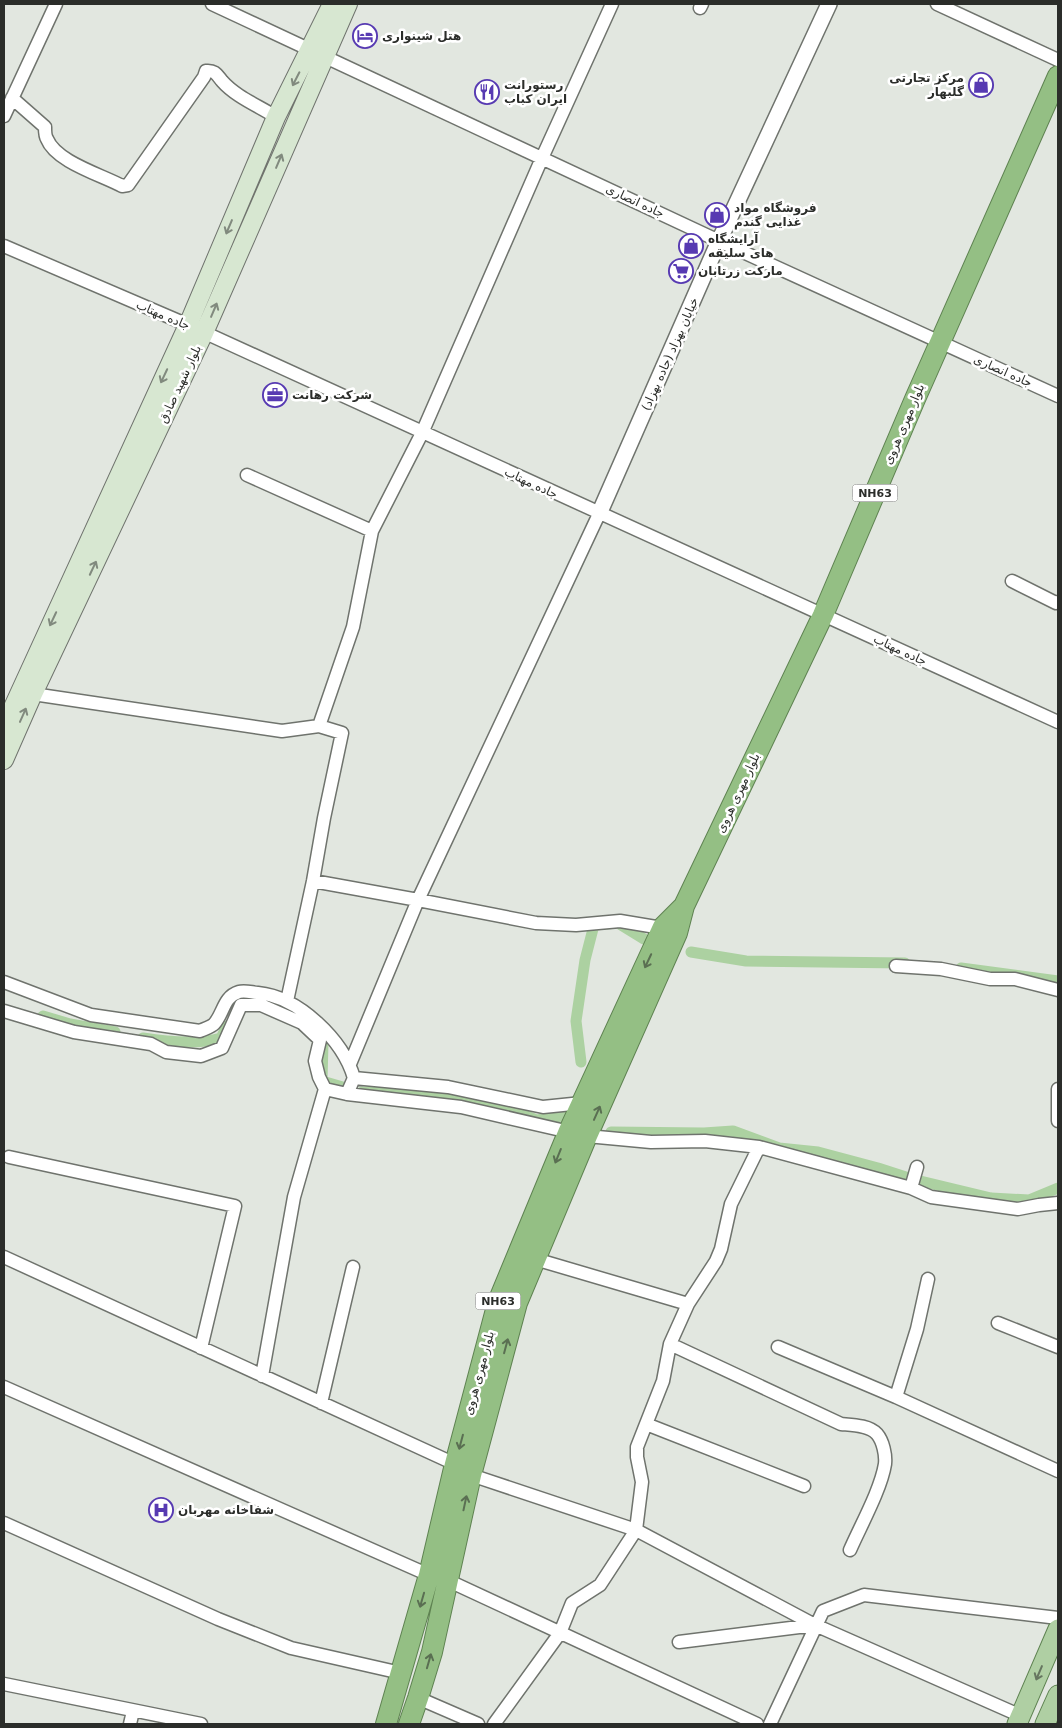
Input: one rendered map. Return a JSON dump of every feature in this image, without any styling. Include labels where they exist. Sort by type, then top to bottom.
[{"type":"highway","name":"بلوار مهری هروی","points":[[386,1724],[430,1575],[517,1303],[535,1259],[577,1134],[582,1103],[684,906],[823,615],[940,342],[1058,76]]},
{"type":"highway","name":"بلوار مهری هروی","points":[[409,1724],[432,1652],[448,1582],[463,1470],[498,1302],[670,930]]},
{"type":"main road","name":"بلوار شهید صادق","points":[[4,760],[33,694],[204,333],[318,52],[332,4]]},
{"type":"main road","name":"بلوار شهید صادق","points":[[4,727],[188,325],[276,117],[348,4]]},
{"type":"main road","points":[[1019,1720],[1058,1629]]},
{"type":"main road","points":[[1045,1724],[1058,1695]]},
{"type":"street","points":[[4,116],[56,4]]},
{"type":"street","name":"جاده انصاری","points":[[212,4],[719,241],[1058,396]]},
{"type":"street","points":[[319,726],[353,627],[372,531],[422,433],[542,158],[612,4]]},
{"type":"street","name":"خیابان بهزاد (جاده بهزاد)","points":[[599,514],[719,241],[829,4]]},
{"type":"street","points":[[937,4],[1058,60]]},
{"type":"street","points":[[12,98],[45,127],[46,138],[51,146],[63,156],[80,167],[122,186],[128,185],[204,77],[206,71],[210,70],[217,74],[237,94],[276,117]]},
{"type":"street","name":"جاده مهتاب","points":[[4,246],[188,325],[1058,722]]},
{"type":"street","points":[[247,475],[372,531]]},
{"type":"street","points":[[350,1064],[418,900],[599,514]]},
{"type":"street","points":[[1012,581],[1056,603],[1058,602]]},
{"type":"street","points":[[33,694],[282,731],[319,726],[342,734],[287,1001]]},
{"type":"street","points":[[313,881],[536,923],[576,925],[620,921],[670,930]]},
{"type":"street","points":[[896,966],[941,970],[990,979],[1015,979],[1058,990]]},
{"type":"street","points":[[4,982],[91,1015],[200,1031],[213,1024],[228,998],[241,991],[264,994],[287,1001],[320,1024],[350,1064],[354,1078],[347,1094]]},
{"type":"street","points":[[4,1010],[74,1032],[151,1044],[166,1052],[201,1056],[222,1048],[240,1004],[261,1005],[302,1023],[320,1040],[315,1061],[319,1077],[325,1089],[294,1197],[262,1376]]},
{"type":"street","points":[[354,1078],[448,1087],[543,1107],[582,1103]]},
{"type":"street","points":[[325,1089],[347,1094],[460,1108],[577,1134],[651,1142],[705,1141],[759,1147],[911,1188],[931,1196],[1018,1209],[1058,1203]]},
{"type":"street","points":[[1058,1089],[1058,1121]]},
{"type":"street","points":[[494,1724],[560,1634],[572,1603],[600,1585],[636,1530],[642,1482],[637,1457],[638,1447],[663,1381],[670,1344],[688,1304],[716,1262],[721,1249],[731,1204],[759,1147]]},
{"type":"street","points":[[9,1157],[235,1206],[201,1348]]},
{"type":"street","points":[[911,1188],[916,1167]]},
{"type":"street","points":[[4,1257],[463,1470],[636,1530],[815,1625],[1019,1720]]},
{"type":"street","points":[[535,1259],[688,1304]]},
{"type":"street","points":[[321,1403],[353,1267]]},
{"type":"street","points":[[896,1397],[917,1329],[928,1279]]},
{"type":"street","points":[[998,1323],[1058,1347]]},
{"type":"street","points":[[670,1344],[841,1424],[869,1428],[878,1434],[886,1462],[881,1480],[850,1550]]},
{"type":"street","points":[[778,1348],[896,1397],[1058,1471]]},
{"type":"street","points":[[4,1387],[448,1582],[757,1724]]},
{"type":"street","points":[[646,1424],[804,1486]]},
{"type":"street","points":[[4,1523],[218,1620],[291,1648],[401,1673]]},
{"type":"street","points":[[770,1724],[823,1611],[864,1595],[1058,1618]]},
{"type":"street","points":[[679,1642],[815,1625]]},
{"type":"street","points":[[4,1684],[195,1724]]},
{"type":"street","points":[[418,1698],[478,1724]]},
{"type":"street","points":[[130,1724],[133,1711]]},
{"type":"waterway","points":[[581,1062],[576,1021],[585,960],[594,925],[618,923],[644,939]]},
{"type":"waterway","points":[[691,952],[746,961],[905,963]]},
{"type":"waterway","points":[[961,968],[1058,981]]},
{"type":"waterway","points":[[43,1016],[70,1024],[115,1032]]},
{"type":"waterway","points":[[143,1038],[162,1041],[202,1042],[221,1038],[227,1026]]},
{"type":"waterway","points":[[323,1042],[322,1081],[346,1088]]},
{"type":"waterway","points":[[362,1092],[416,1092],[460,1098],[534,1119]]},
{"type":"waterway","points":[[537,1120],[562,1116]]},
{"type":"waterway","points":[[611,1132],[704,1133],[733,1131],[779,1148],[818,1152],[912,1179],[991,1198],[1029,1200],[1058,1188]]},
{"type":"place","name":"هتل شینواری","points":[[365,36]]},
{"type":"place","name":"مرکز تجارتی گلبهار","points":[[981,85]]},
{"type":"place","name":"رستورانت ایران کباب","points":[[487,92]]},
{"type":"place","name":"فروشگاه مواد غذایی گندم","points":[[717,215]]},
{"type":"place","name":"آرایشگاه های سلیقه","points":[[691,246]]},
{"type":"place","name":"مارکت زرتابان","points":[[681,271]]},
{"type":"place","name":"شرکت رهانت","points":[[275,395]]},
{"type":"place","name":"شفاخانه مهربان","points":[[161,1510]]}]
